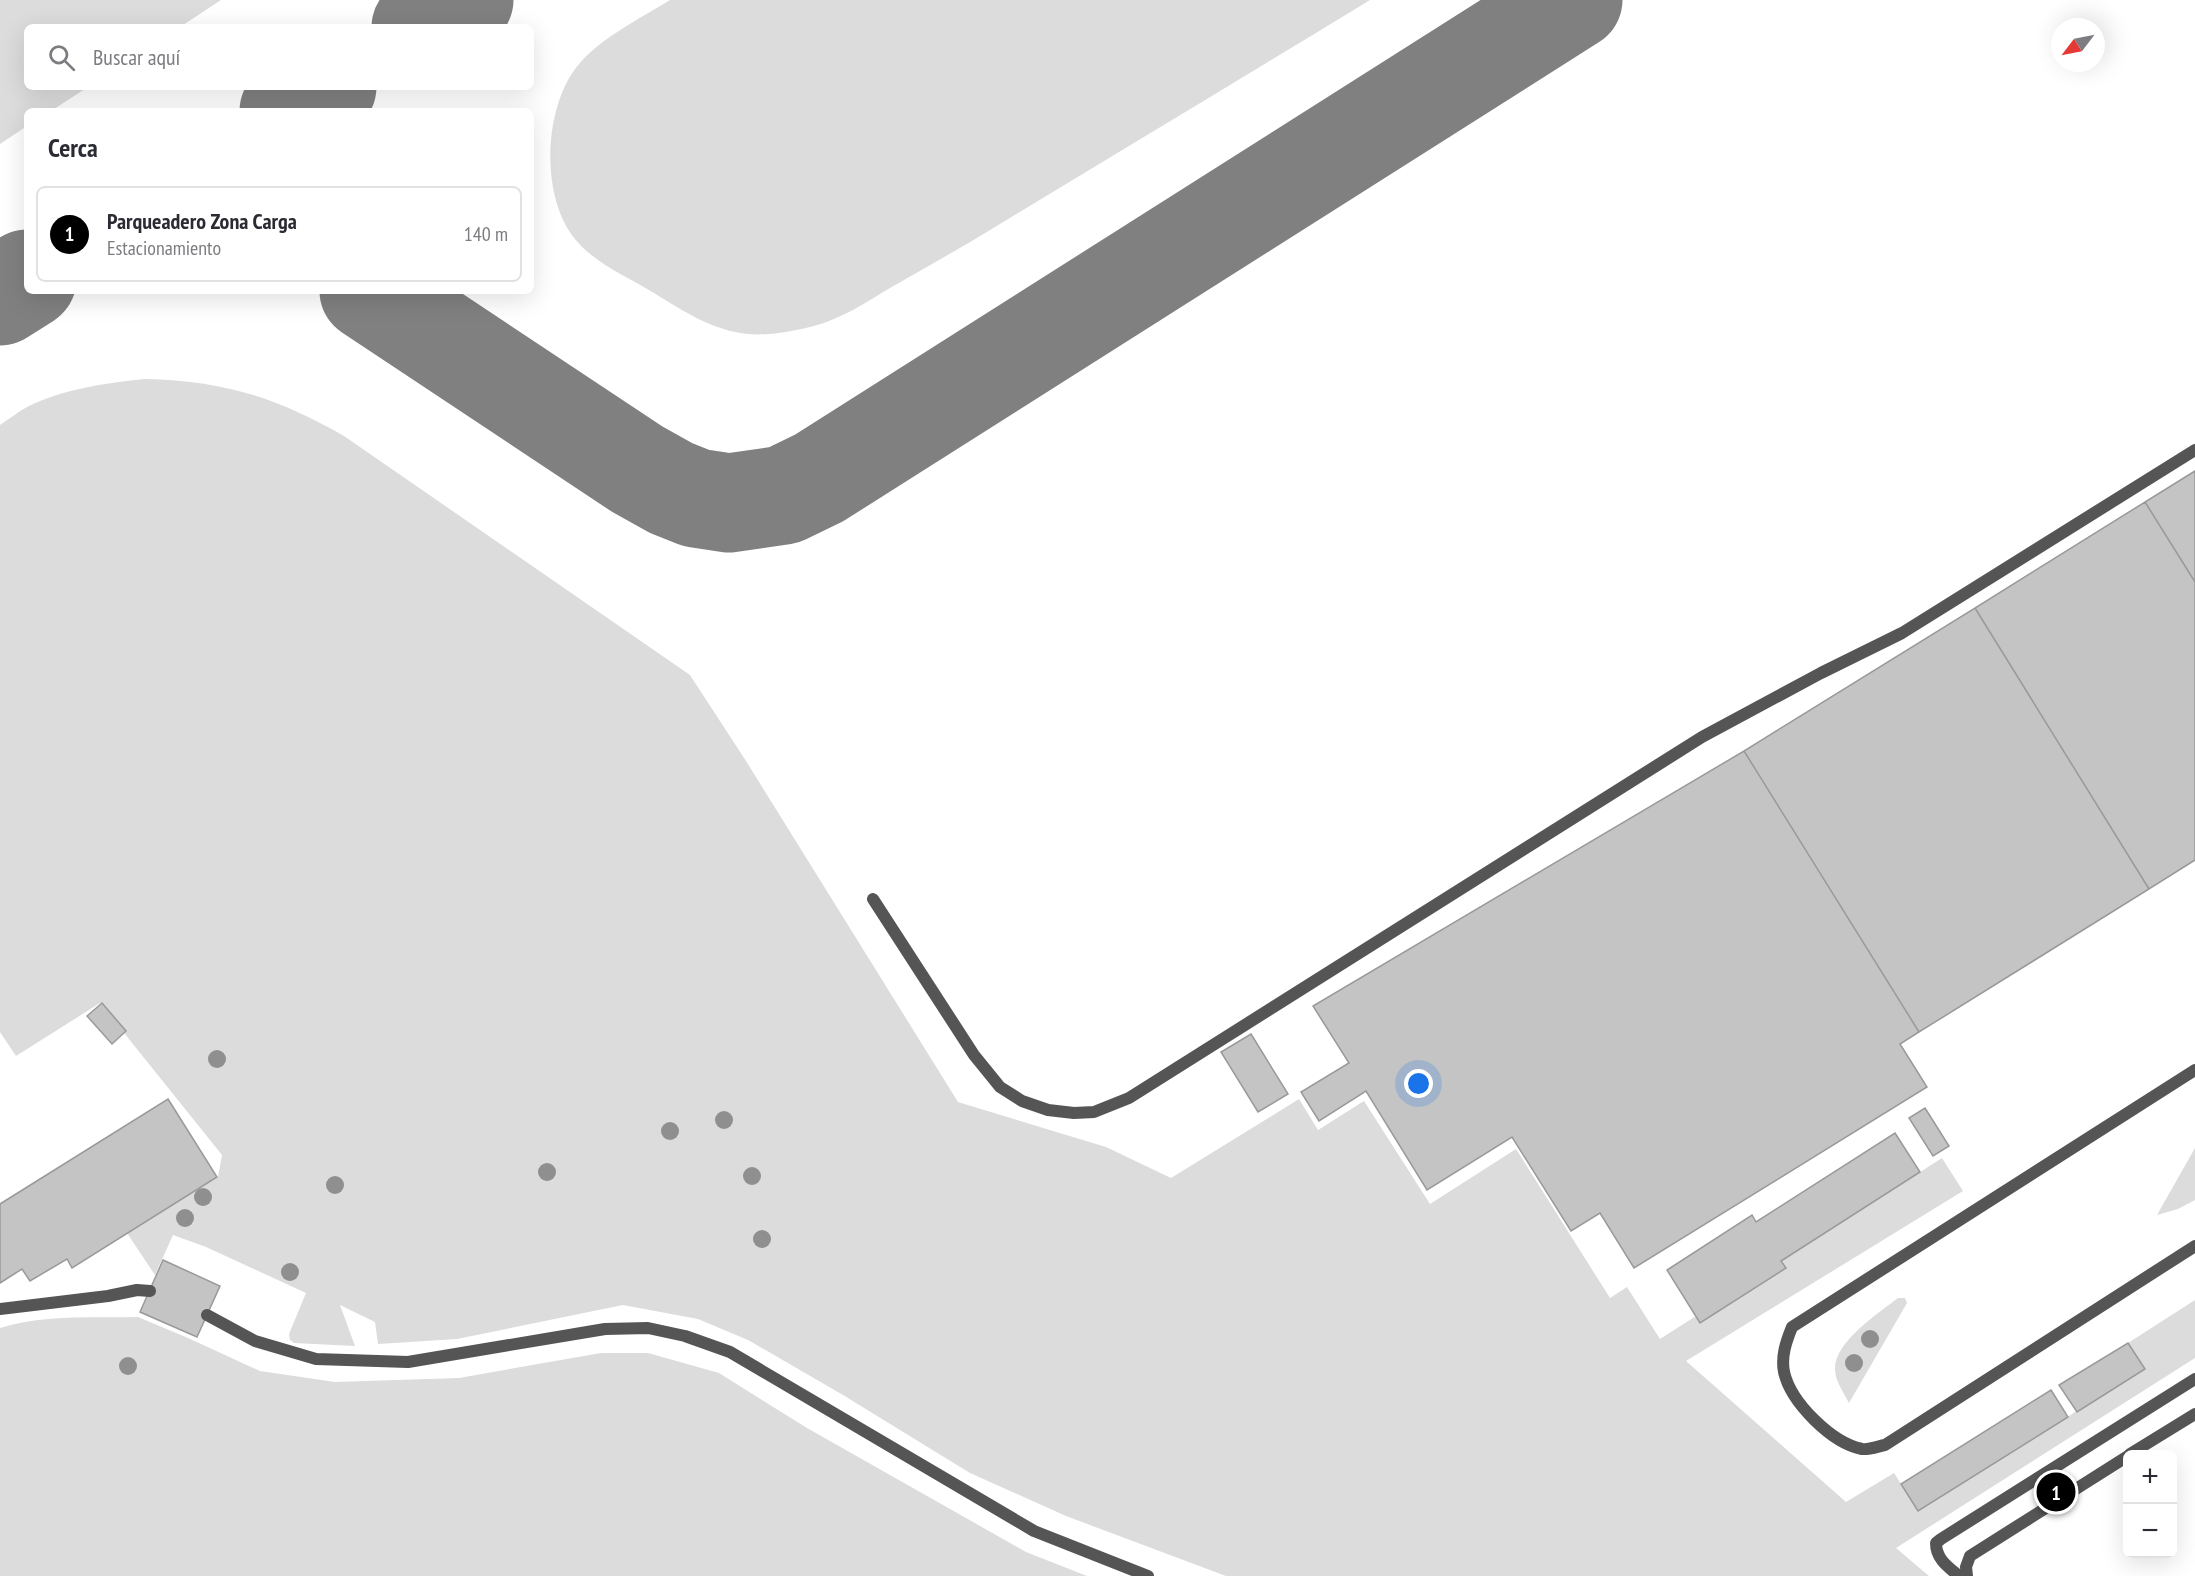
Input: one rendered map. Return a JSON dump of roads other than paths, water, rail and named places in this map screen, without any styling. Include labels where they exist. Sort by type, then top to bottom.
[{"type":"lane","points":[[873,899],[974,1055],[1000,1087],[1022,1101],[1048,1110],[1074,1113],[1094,1112],[1129,1098],[1702,737],[1821,673],[1902,633],[2195,450]]},
{"type":"lane","points":[[2195,1070],[1792,1327],[1783,1350],[1784,1372],[1791,1391],[1813,1419],[1838,1438],[1864,1449],[1885,1445],[2195,1246]]},
{"type":"lane","points":[[0,1309],[108,1296],[137,1290],[150,1291]]},
{"type":"lane","points":[[207,1314],[255,1341],[316,1359],[408,1362],[605,1329],[648,1328],[685,1336],[730,1352],[1034,1531],[1148,1576]]},
{"type":"lane","points":[[1959,1576],[1941,1560],[1936,1550],[1936,1543],[2195,1379]]},
{"type":"lane","points":[[2137,1450],[2195,1414]]},
{"type":"lane","points":[[1967,1576],[1966,1567],[1970,1556],[2123,1459]]},
{"type":"place","name":"Parqueadero Zona Carga","points":[[2056,1492]]}]
